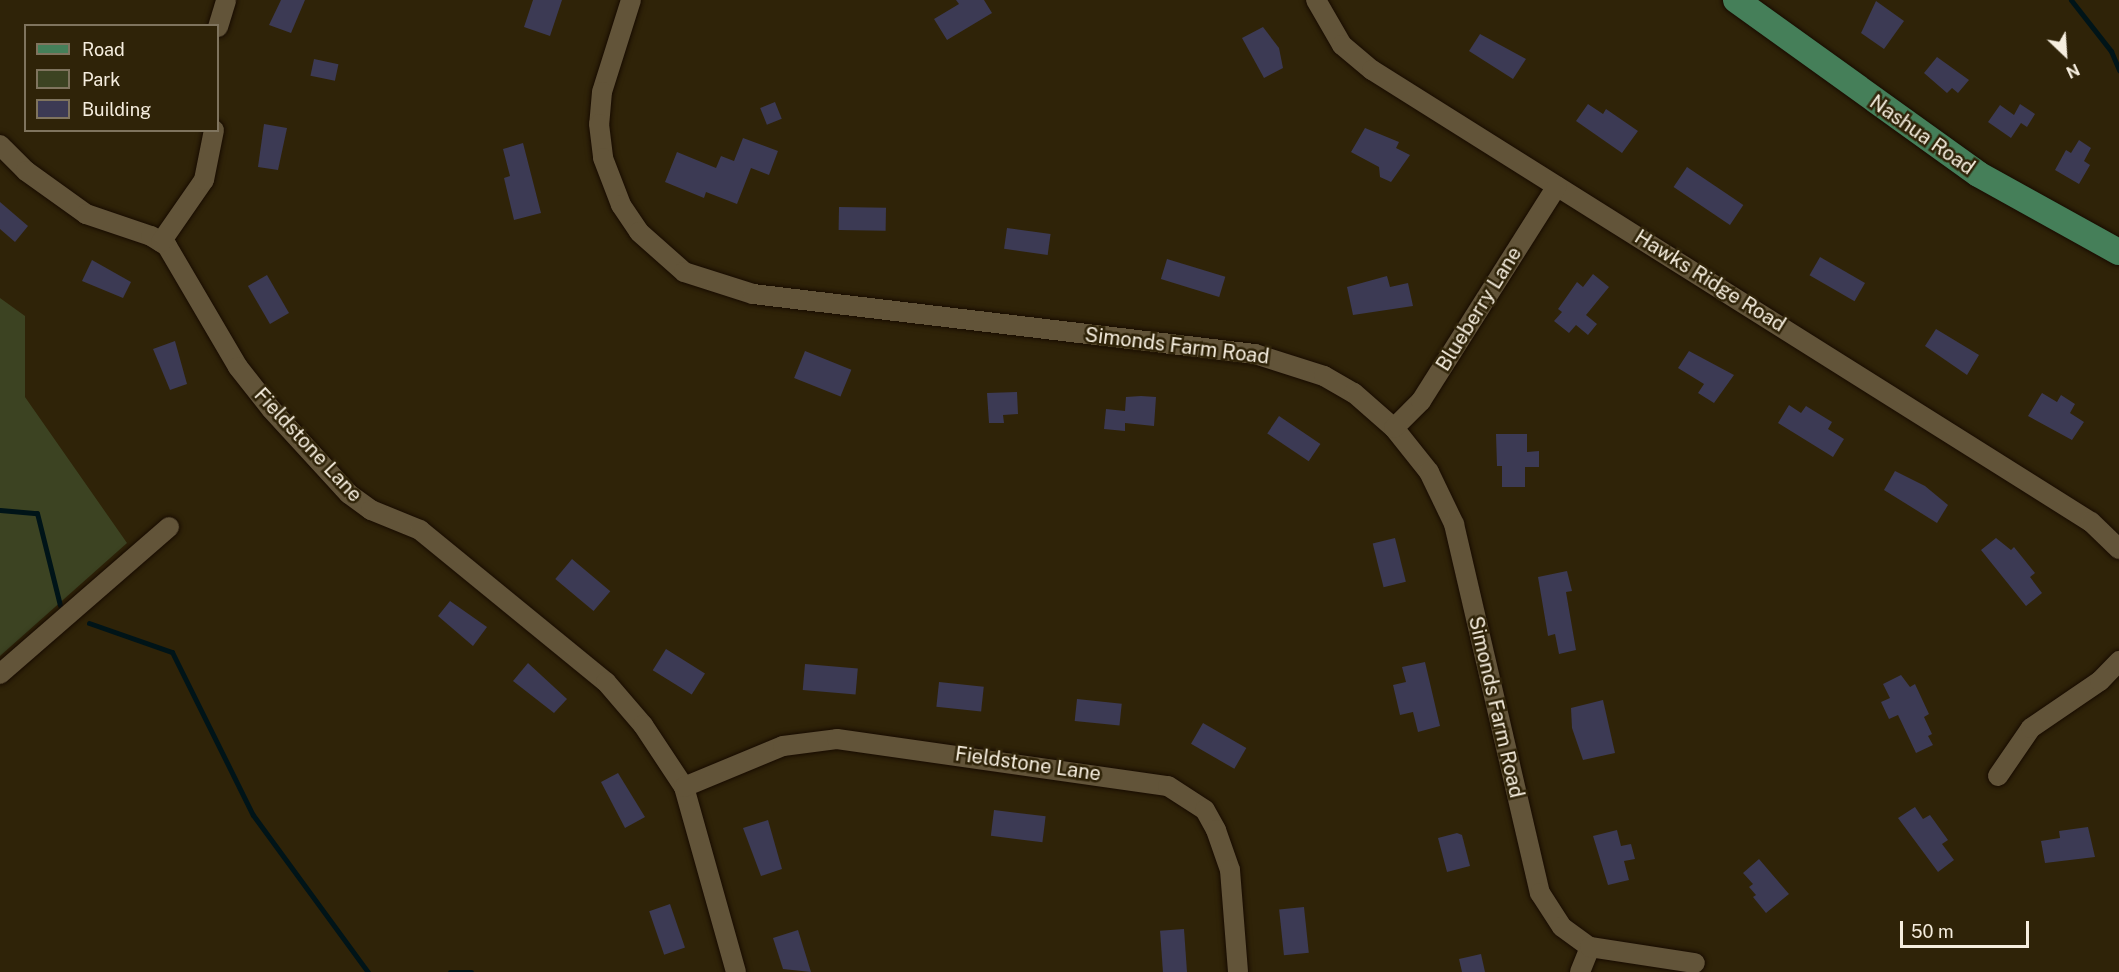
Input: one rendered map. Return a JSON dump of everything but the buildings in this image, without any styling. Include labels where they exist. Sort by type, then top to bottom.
[{"type":"main road","name":"Nashua Road","points":[[1736,0],[1978,174],[2119,252]]},
{"type":"street","points":[[219,24],[226,0]]},
{"type":"street","name":"Simonds Farm Road","points":[[631,0],[602,92],[599,124],[603,158],[617,196],[639,232],[684,272],[732,290],[784,298],[1255,354],[1324,376],[1354,393],[1394,428],[1429,472],[1454,524],[1540,893],[1562,927],[1590,947]]},
{"type":"street","name":"Hawks Ridge Road","points":[[1316,0],[1334,34],[1361,63],[2091,522],[2119,549]]},
{"type":"street","points":[[161,242],[204,180],[214,132]]},
{"type":"street","name":"Fieldstone Lane","points":[[0,145],[26,171],[86,214],[161,242],[181,266],[238,367],[271,410],[349,494],[371,510],[420,530],[606,682],[643,725],[684,787],[736,972]]},
{"type":"street","name":"Blueberry Lane","points":[[1394,428],[1418,405],[1557,186]]},
{"type":"street","points":[[0,674],[169,527]]},
{"type":"street","points":[[1998,776],[2031,728],[2093,686],[2119,661]]},
{"type":"street","name":"Fieldstone Lane","points":[[684,787],[783,746],[837,739],[1168,786],[1205,810],[1216,830],[1230,870],[1238,972]]},
{"type":"street","points":[[1580,972],[1590,947],[1695,963]]},
{"type":"green space","points":[[0,298],[25,316],[25,397],[127,543],[0,656]]},
{"type":"waterway","points":[[2071,0],[2111,51],[2119,70]]},
{"type":"waterway","points":[[0,510],[37,513],[60,605]]},
{"type":"waterway","points":[[89,623],[172,652],[253,815],[368,972]]},
{"type":"waterway","points":[[450,972],[471,972]]}]
